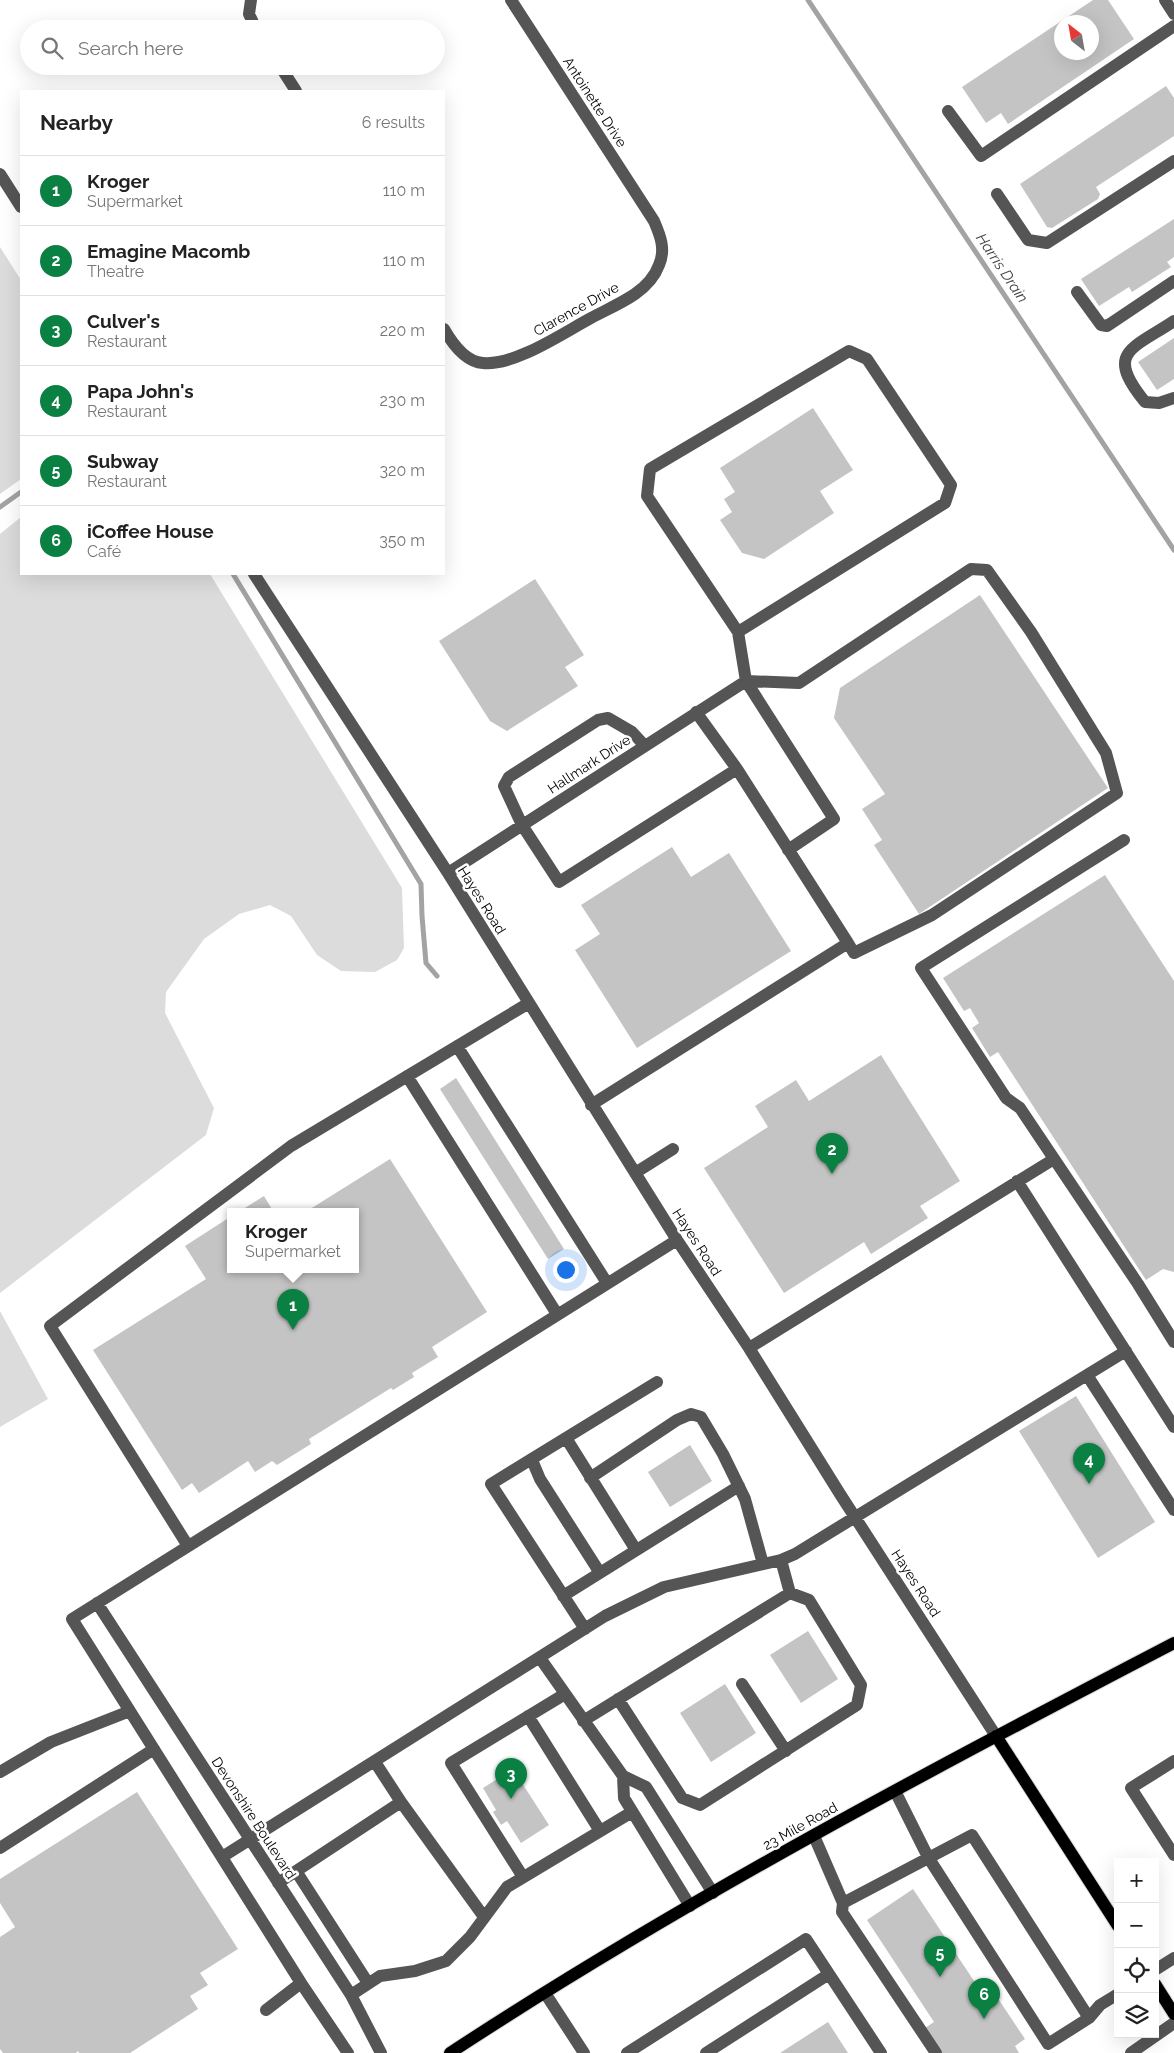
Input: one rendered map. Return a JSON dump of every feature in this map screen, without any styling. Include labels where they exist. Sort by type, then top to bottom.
[{"type":"main road","name":"23 Mile Road","points":[[450,2053],[545,1993],[690,1906],[894,1791],[1174,1643]]},
{"type":"main road","name":"Hayes Road","points":[[996,1736],[1114,1920]]},
{"type":"main road","points":[[1159,1990],[1174,2014]]},
{"type":"street","points":[[251,0],[250,14],[252,20]]},
{"type":"street","name":"Antoinette Drive","points":[[510,0],[654,221]]},
{"type":"street","points":[[1165,0],[1174,14]]},
{"type":"street","points":[[948,111],[981,156],[1174,26]]},
{"type":"street","points":[[286,75],[295,90]]},
{"type":"street","points":[[997,194],[1028,240],[1047,243],[1174,161]]},
{"type":"street","points":[[0,174],[20,205]]},
{"type":"street","name":"Clarence Drive","points":[[445,331],[454,346],[468,357],[482,364],[503,361],[531,351],[636,293],[652,279],[660,264],[663,250],[654,221]]},
{"type":"street","points":[[1077,292],[1101,325],[1107,326],[1174,281]]},
{"type":"street","points":[[1174,321],[1127,352],[1124,371],[1145,402],[1159,404],[1174,398]]},
{"type":"street","points":[[738,632],[944,503],[951,485],[866,359],[850,351],[650,469],[647,496],[738,632],[746,681],[834,819],[788,850]]},
{"type":"street","points":[[696,712],[737,770],[854,952],[932,915],[1117,793],[1106,753],[1031,632],[987,570],[971,569],[955,578],[799,684],[746,681]]},
{"type":"street","name":"Hayes Road","points":[[255,575],[448,873],[591,1105],[749,1348],[840,1494],[856,1516],[996,1736]]},
{"type":"street","name":"Hallmark Drive","points":[[448,873],[746,681]]},
{"type":"street","points":[[645,746],[632,732],[608,718],[598,720],[509,777],[504,786],[522,825],[559,882],[737,770]]},
{"type":"street","points":[[1124,840],[922,968],[1006,1098],[1020,1108],[1138,1284],[1174,1342]]},
{"type":"street","points":[[591,1105],[848,943]]},
{"type":"street","points":[[188,1546],[50,1326],[291,1146],[528,1003]]},
{"type":"street","points":[[457,1046],[607,1283]]},
{"type":"street","points":[[406,1076],[558,1314]]},
{"type":"street","points":[[635,1173],[672,1149]]},
{"type":"street","points":[[749,1348],[1054,1159]]},
{"type":"street","points":[[1017,1181],[1174,1427]]},
{"type":"street","points":[[348,2053],[301,1983],[72,1619],[677,1240]]},
{"type":"street","points":[[222,1857],[585,1629],[642,1596],[664,1587],[781,1560],[795,1554],[1126,1351]]},
{"type":"street","points":[[1087,1374],[1174,1510]]},
{"type":"street","points":[[585,1629],[491,1484],[657,1382]]},
{"type":"street","points":[[590,1478],[677,1420],[691,1414],[701,1417],[723,1454],[745,1499],[762,1564]]},
{"type":"street","points":[[566,1438],[636,1550]]},
{"type":"street","points":[[532,1460],[540,1479],[600,1572]]},
{"type":"street","points":[[563,1596],[739,1486]]},
{"type":"street","points":[[781,1560],[790,1593]]},
{"type":"street","points":[[583,1721],[790,1593]]},
{"type":"street","points":[[618,1699],[682,1798],[700,1805],[857,1705],[861,1685],[809,1600],[790,1593]]},
{"type":"street","name":"Devonshire Boulevard","points":[[97,1604],[351,1995],[380,2053]]},
{"type":"street","points":[[540,1658],[623,1776],[646,1787],[713,1893]]},
{"type":"street","points":[[742,1684],[786,1750]]},
{"type":"street","points":[[524,1877],[451,1763],[564,1694]]},
{"type":"street","points":[[0,1772],[51,1742],[130,1711]]},
{"type":"street","points":[[528,1716],[600,1831]]},
{"type":"street","points":[[0,1848],[154,1750]]},
{"type":"street","points":[[1174,1761],[1131,1788],[1174,1855]]},
{"type":"street","points":[[375,1762],[401,1802],[484,1917]]},
{"type":"street","points":[[623,1776],[624,1798],[690,1906]]},
{"type":"street","points":[[894,1791],[928,1857],[1046,2048],[1089,2018],[1100,2005],[1114,1996]]},
{"type":"street","points":[[278,1883],[401,1802]]},
{"type":"street","points":[[351,1995],[380,1976],[415,1971],[446,1961],[470,1937],[507,1887],[632,1812]]},
{"type":"street","points":[[843,1903],[972,1835],[1089,2018]]},
{"type":"street","points":[[814,1836],[843,1903],[842,1912],[936,2053]]},
{"type":"street","points":[[296,1871],[368,1983]]},
{"type":"street","points":[[635,2051],[806,1939],[880,2053]]},
{"type":"street","points":[[1159,1967],[1174,1958]]},
{"type":"street","points":[[706,2053],[829,1974]]},
{"type":"street","points":[[266,2010],[301,1983]]},
{"type":"street","points":[[545,1993],[584,2053]]},
{"type":"street","points":[[1131,2053],[1174,2023]]},
{"type":"shaded area","points":[[0,247],[20,278],[20,480],[0,494]]},
{"type":"shaded area","points":[[20,518],[20,575],[211,575],[402,888],[404,948],[397,960],[375,972],[341,971],[317,955],[291,916],[270,905],[239,914],[204,939],[166,992],[165,1013],[214,1108],[206,1135],[0,1293],[0,534]]},
{"type":"shaded area","points":[[0,1311],[48,1399],[0,1427]]},
{"type":"building","points":[[1093,0],[1108,0],[1134,39],[1008,124],[1001,113],[986,123],[962,87],[1054,26],[1054,60],[1099,60],[1099,15],[1070,15]]},
{"type":"building","points":[[1166,86],[1174,98],[1174,136],[1096,187],[1100,194],[1098,199],[1052,228],[1047,227],[1020,184]]},
{"type":"building","points":[[1174,219],[1174,257],[1167,262],[1171,267],[1132,292],[1129,287],[1099,306],[1081,279]]},
{"type":"building","points":[[1174,338],[1174,379],[1157,390],[1138,362]]},
{"type":"building","points":[[813,408],[853,470],[820,491],[834,513],[764,559],[742,553],[720,520],[732,512],[724,499],[735,492],[720,468]]},
{"type":"building","points":[[535,579],[584,655],[565,667],[578,686],[507,731],[490,721],[439,641]]},
{"type":"building","points":[[980,595],[1108,788],[919,914],[874,845],[882,840],[862,809],[885,794],[834,718],[840,688]]},
{"type":"building","points":[[672,847],[691,877],[729,853],[791,951],[637,1048],[575,950],[600,934],[581,905]]},
{"type":"building","points":[[1105,875],[1174,981],[1174,1272],[1163,1269],[1146,1280],[998,1052],[990,1057],[972,1028],[979,1023],[970,1008],[964,1011],[943,978]]},
{"type":"building","points":[[881,1055],[960,1181],[920,1206],[928,1218],[871,1254],[864,1242],[784,1293],[704,1168],[768,1127],[755,1106],[796,1080],[809,1101]]},
{"type":"building","points":[[456,1078],[564,1249],[548,1259],[440,1089]]},
{"type":"building","points":[[390,1159],[487,1312],[432,1347],[438,1357],[412,1373],[414,1377],[393,1390],[391,1388],[309,1439],[311,1444],[277,1465],[272,1461],[255,1472],[248,1461],[199,1493],[192,1483],[182,1490],[93,1350],[206,1279],[185,1246],[227,1219],[227,1273],[359,1273],[359,1208],[312,1208]]},
{"type":"building","points":[[264,1196],[271,1208],[245,1208]]},
{"type":"building","points":[[1076,1396],[1155,1522],[1098,1558],[1019,1431]]},
{"type":"building","points":[[690,1445],[712,1481],[670,1507],[648,1472]]},
{"type":"building","points":[[808,1631],[838,1679],[801,1703],[770,1655]]},
{"type":"building","points":[[725,1684],[756,1733],[711,1762],[680,1713]]},
{"type":"building","points":[[513,1769],[549,1825],[521,1843],[507,1821],[501,1825],[493,1812],[496,1810],[483,1788]]},
{"type":"building","points":[[137,1792],[238,1949],[200,1973],[208,1985],[190,1996],[198,2009],[130,2053],[79,2053],[78,2051],[76,2053],[3,2053],[0,2049],[0,1937],[15,1927],[0,1903],[0,1879]]},
{"type":"building","points":[[913,1889],[984,1996],[993,1991],[1025,2039],[1015,2046],[1019,2053],[942,2053],[925,2028],[934,2022],[867,1920]]},
{"type":"building","points":[[828,2022],[848,2053],[780,2053]]},
{"type":"waterway","name":"Harris Drain","points":[[808,0],[1174,550]]},
{"type":"waterway","points":[[0,507],[20,493]]},
{"type":"waterway","points":[[234,575],[421,884],[426,963],[437,976]]},
{"type":"place","name":"Emagine Macomb","points":[[832,1174]]},
{"type":"place","name":"Kroger","points":[[293,1330]]},
{"type":"place","name":"Papa John's","points":[[1089,1484]]},
{"type":"place","name":"Culver's","points":[[511,1799]]},
{"type":"place","name":"Subway","points":[[940,1977]]},
{"type":"place","name":"iCoffee House","points":[[984,2019]]}]
